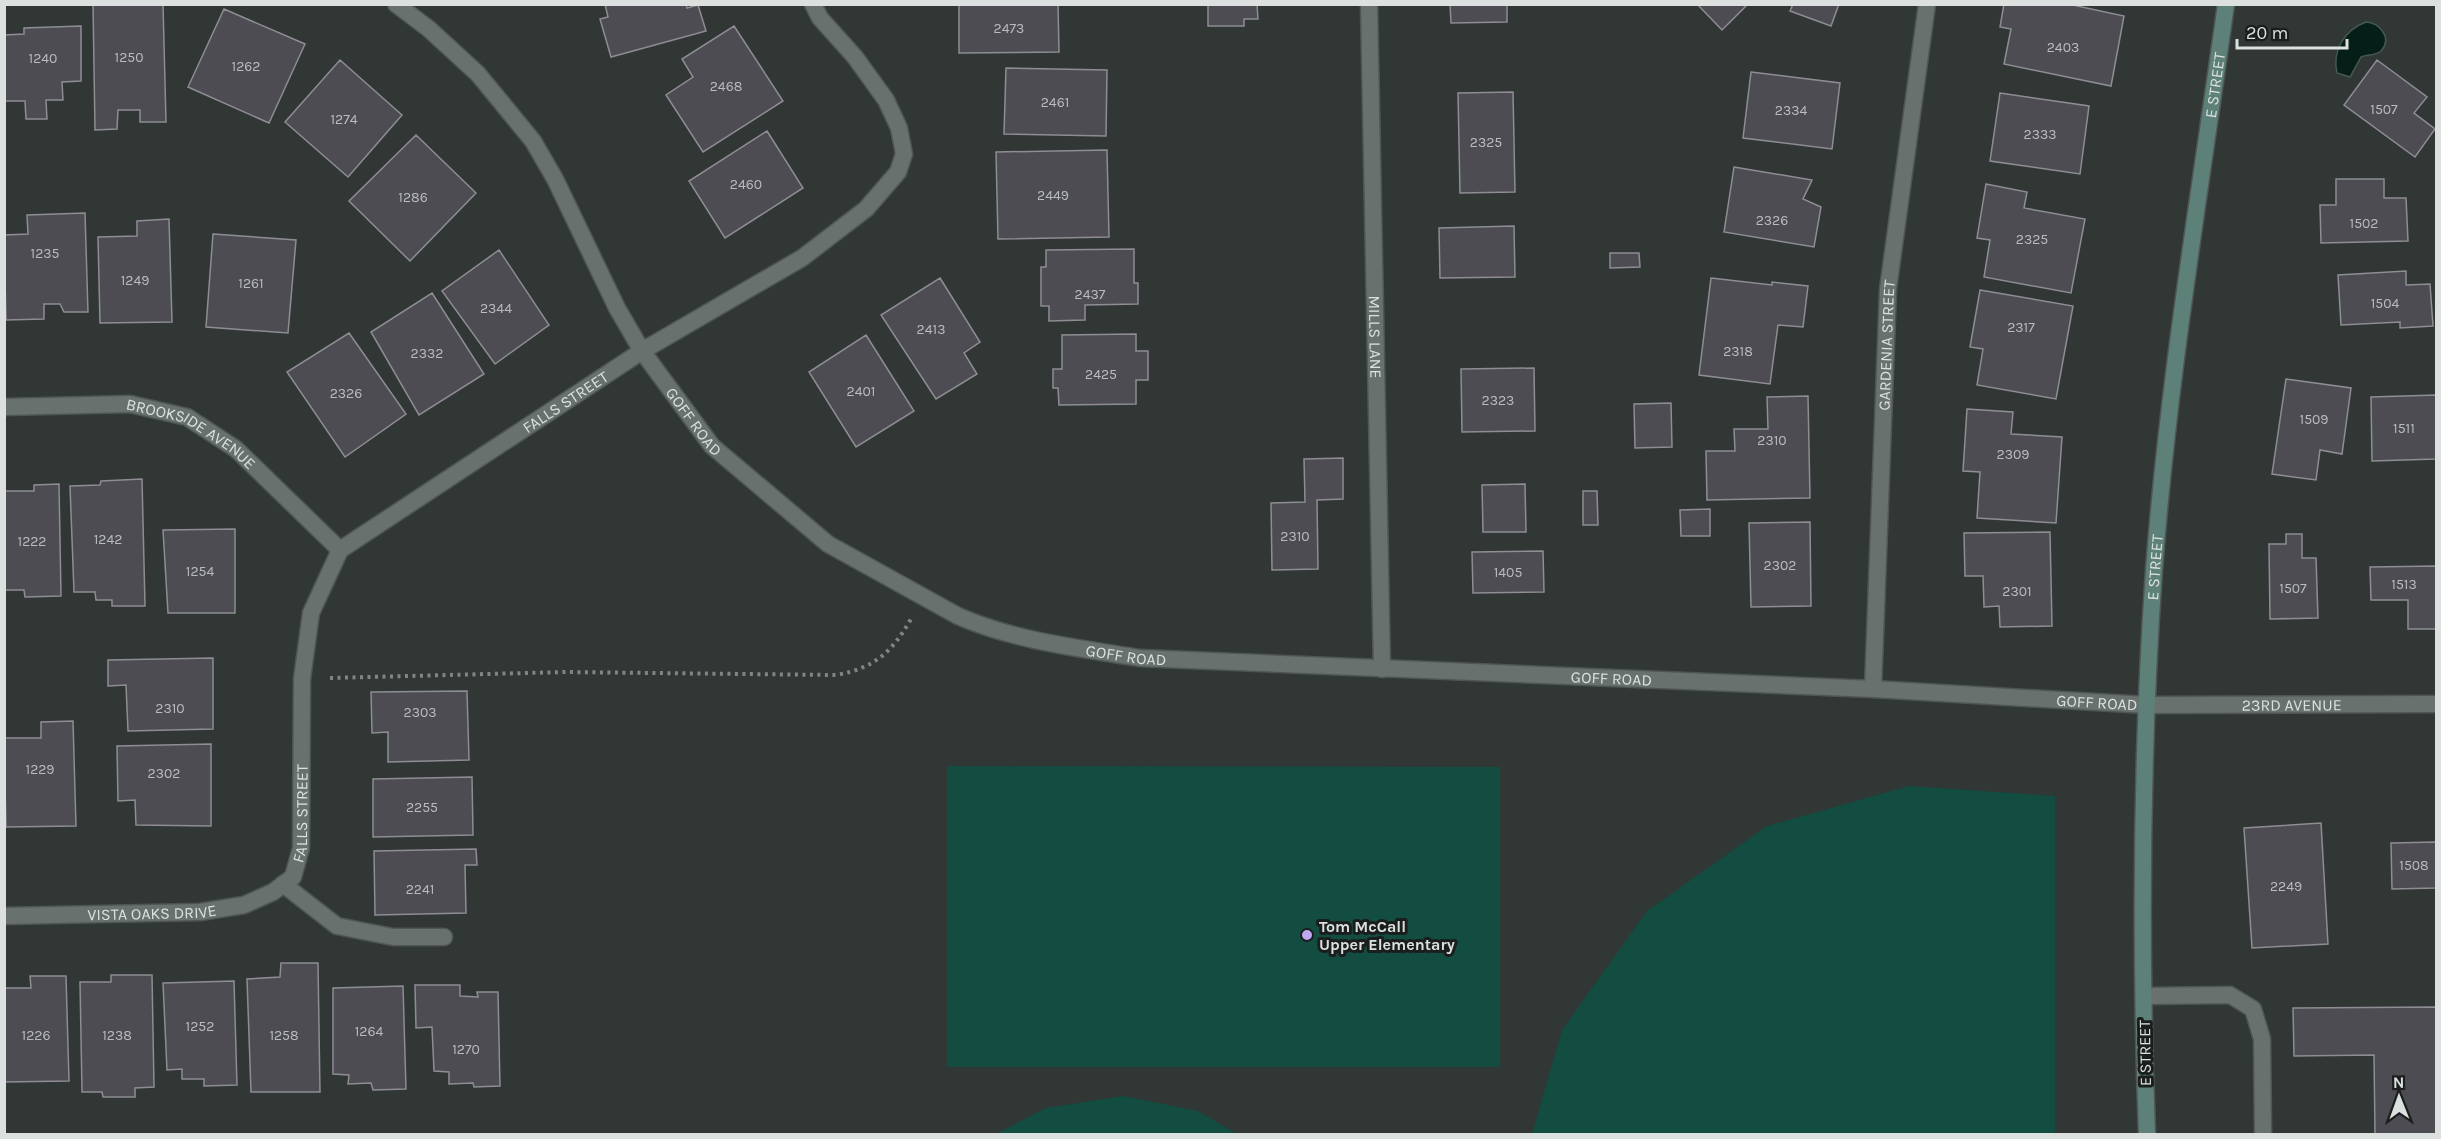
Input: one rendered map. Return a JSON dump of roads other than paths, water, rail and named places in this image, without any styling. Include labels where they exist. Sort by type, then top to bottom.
[{"type":"main road","name":"E STREET","points":[[2147,1134],[2143,927],[2147,705],[2154,570],[2171,405],[2226,4]]},
{"type":"street","name":"GOFF ROAD","points":[[396,4],[429,29],[478,74],[533,141],[555,179],[617,308],[642,351],[712,446],[828,544],[978,625],[1051,643],[1140,658],[1873,689],[2147,705]]},
{"type":"street","name":"FALLS STREET","points":[[288,881],[301,848],[302,679],[311,613],[340,550],[642,351],[802,258],[866,209],[898,172],[904,154],[899,128],[886,100],[855,57],[820,18],[813,4]]},
{"type":"street","name":"MILLS LANE","points":[[1369,4],[1382,669]]},
{"type":"street","name":"GARDENIA STREET","points":[[1873,689],[1888,289],[1927,4]]},
{"type":"street","name":"BROOKSIDE AVENUE","points":[[4,407],[130,404],[187,417],[236,449],[340,550]]},
{"type":"street","name":"23RD AVENUE","points":[[2147,705],[2436,704]]},
{"type":"street","name":"VISTA OAKS DRIVE","points":[[4,916],[200,912],[244,905],[273,892],[288,881]]},
{"type":"street","points":[[288,881],[337,926],[393,937],[444,937]]},
{"type":"street","points":[[2144,996],[2230,995],[2253,1009],[2262,1039],[2263,1134]]},
{"type":"place","name":"Tom McCall Upper Elementary","points":[[1307,935]]}]
